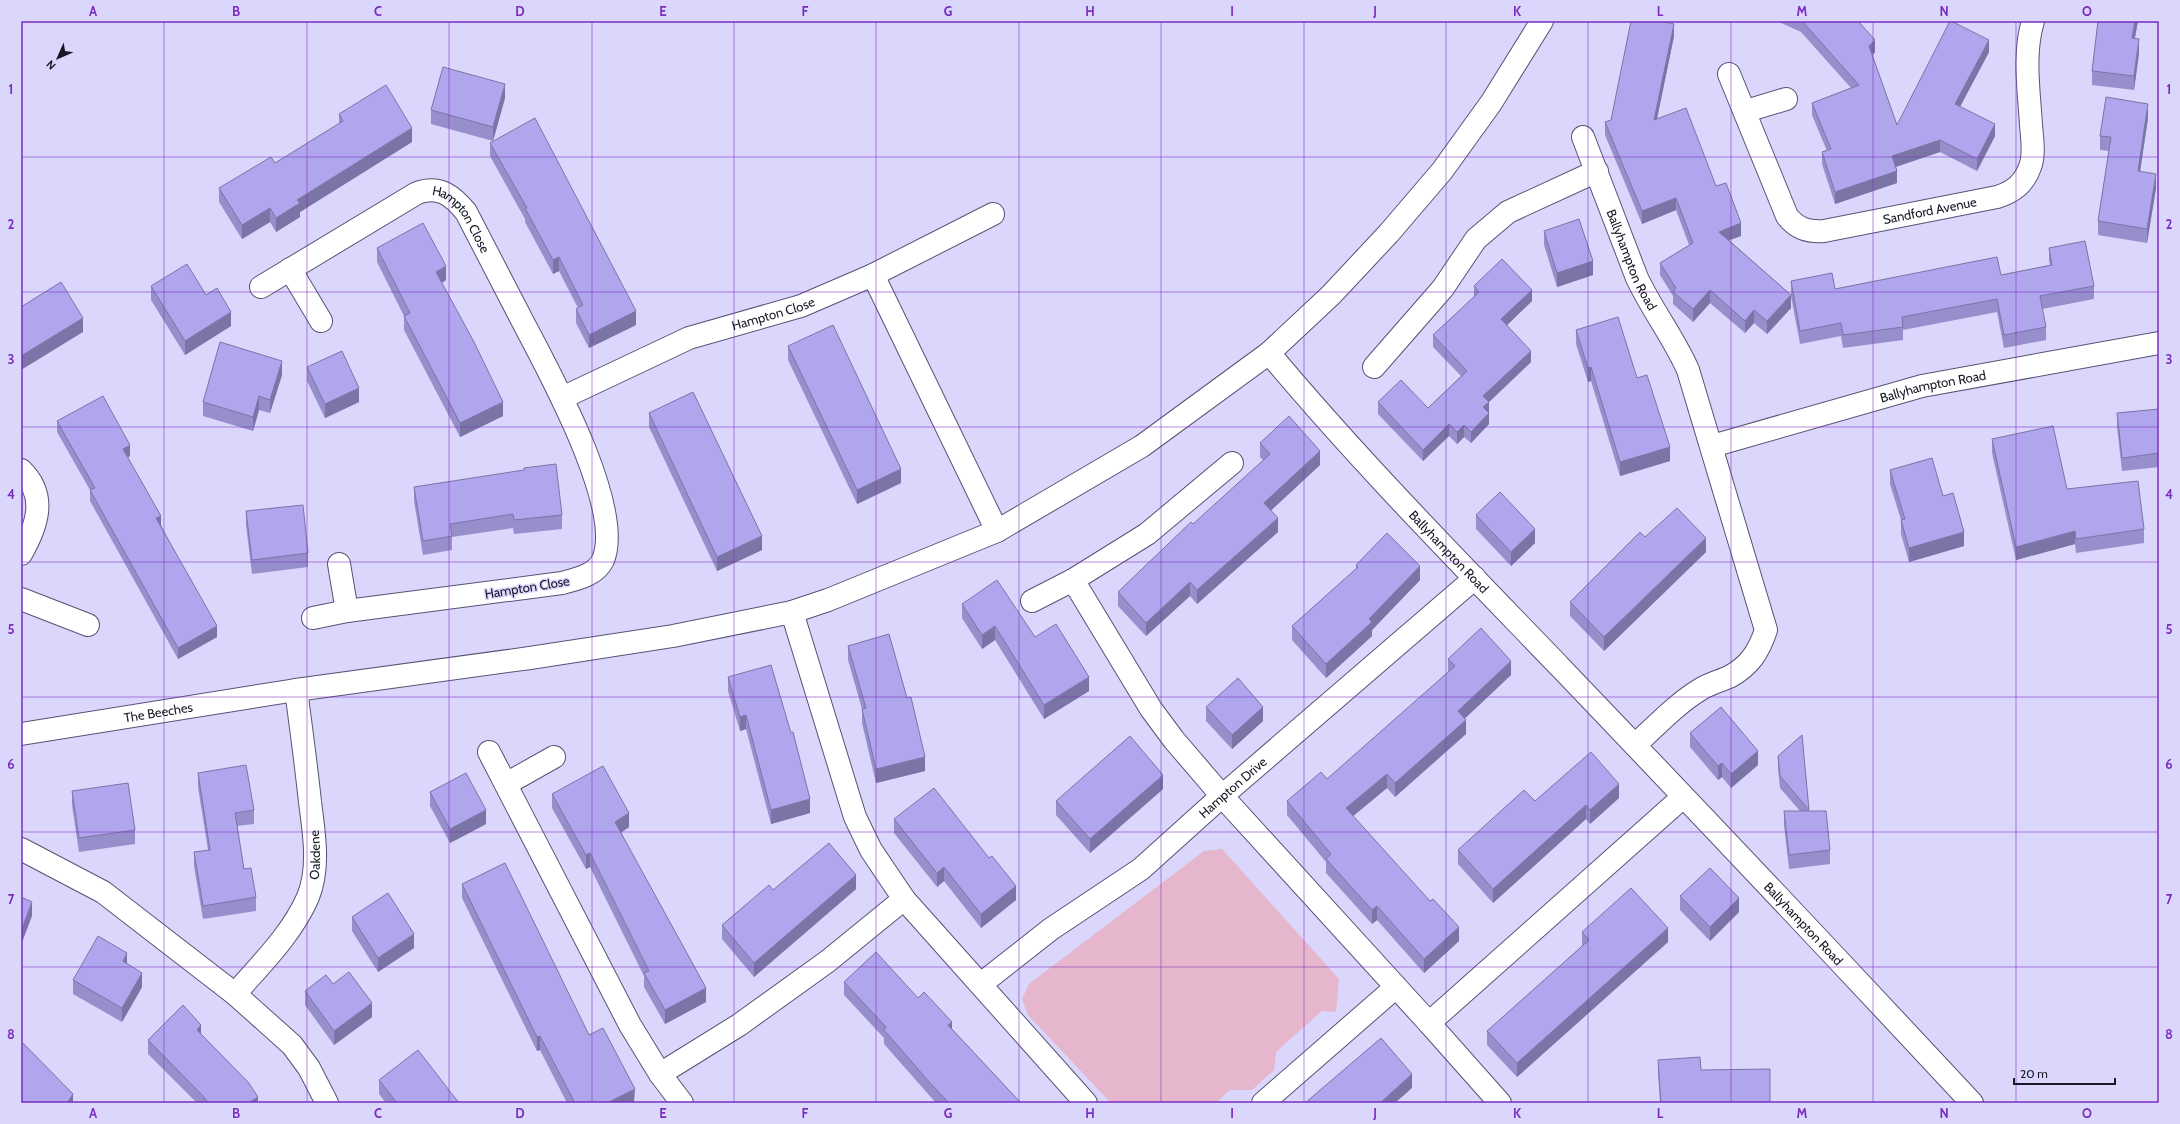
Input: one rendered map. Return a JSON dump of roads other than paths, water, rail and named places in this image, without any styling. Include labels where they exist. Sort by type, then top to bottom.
[{"type":"street","name":"The Beeches","points":[[21,734],[296,690],[530,658],[665,637],[792,612],[828,600],[997,531],[1142,446],[1269,354],[1336,289],[1389,233],[1442,171],[1491,103],[1542,21]]},
{"type":"street","name":"Sandford Avenue","points":[[1729,74],[1746,111],[1787,216],[1795,225],[1807,231],[1824,231],[1997,197],[2011,192],[2020,184],[2026,176],[2032,161],[2028,68],[2032,21]]},
{"type":"street","points":[[1746,111],[1786,99]]},
{"type":"street","name":"Ballyhampton Road","points":[[1583,137],[1637,278],[1648,300],[1674,340],[1688,370],[1766,630],[1760,648],[1748,664],[1730,676],[1702,688],[1679,705],[1635,745]]},
{"type":"street","points":[[1374,367],[1443,288],[1476,239],[1508,212],[1597,171]]},
{"type":"street","name":"Hampton Close","points":[[261,287],[416,193],[431,189],[442,191],[456,200],[466,212],[562,398],[590,461],[602,506],[606,542],[603,559],[595,570],[583,577],[562,583],[347,611],[313,618]]},
{"type":"street","name":"Hampton Close","points":[[562,398],[689,338],[716,329],[782,313],[873,275],[993,214]]},
{"type":"street","points":[[290,269],[320,321]]},
{"type":"street","points":[[873,275],[997,531]]},
{"type":"street","name":"Ballyhampton Road","points":[[1712,446],[1922,386],[2159,343]]},
{"type":"street","name":"Ballyhampton Road","points":[[1269,354],[1299,390],[1475,578],[1842,963],[1972,1103]]},
{"type":"street","points":[[1032,601],[1073,580],[1160,525],[1232,463]]},
{"type":"street","points":[[21,470],[32,485],[39,504],[32,535],[21,554]]},
{"type":"street","points":[[339,564],[347,611]]},
{"type":"street","name":"Hampton Drive","points":[[981,984],[1051,929],[1141,869],[1222,796],[1475,578]]},
{"type":"street","points":[[1073,580],[1151,709],[1222,796],[1429,1022],[1500,1103]]},
{"type":"street","points":[[21,599],[88,625]]},
{"type":"street","points":[[792,612],[855,817],[871,850],[904,899],[1086,1103]]},
{"type":"street","name":"Oakdene","points":[[236,994],[295,922],[308,898],[314,876],[313,826],[296,690]]},
{"type":"street","points":[[489,752],[630,1025],[660,1074],[682,1103]]},
{"type":"street","points":[[506,784],[554,757]]},
{"type":"street","points":[[1429,1022],[1683,797]]},
{"type":"street","points":[[21,849],[103,892],[236,994],[292,1046],[309,1068],[327,1103]]},
{"type":"street","points":[[660,1074],[739,1025],[828,960],[904,899]]},
{"type":"street","points":[[1263,1103],[1396,986]]}]
